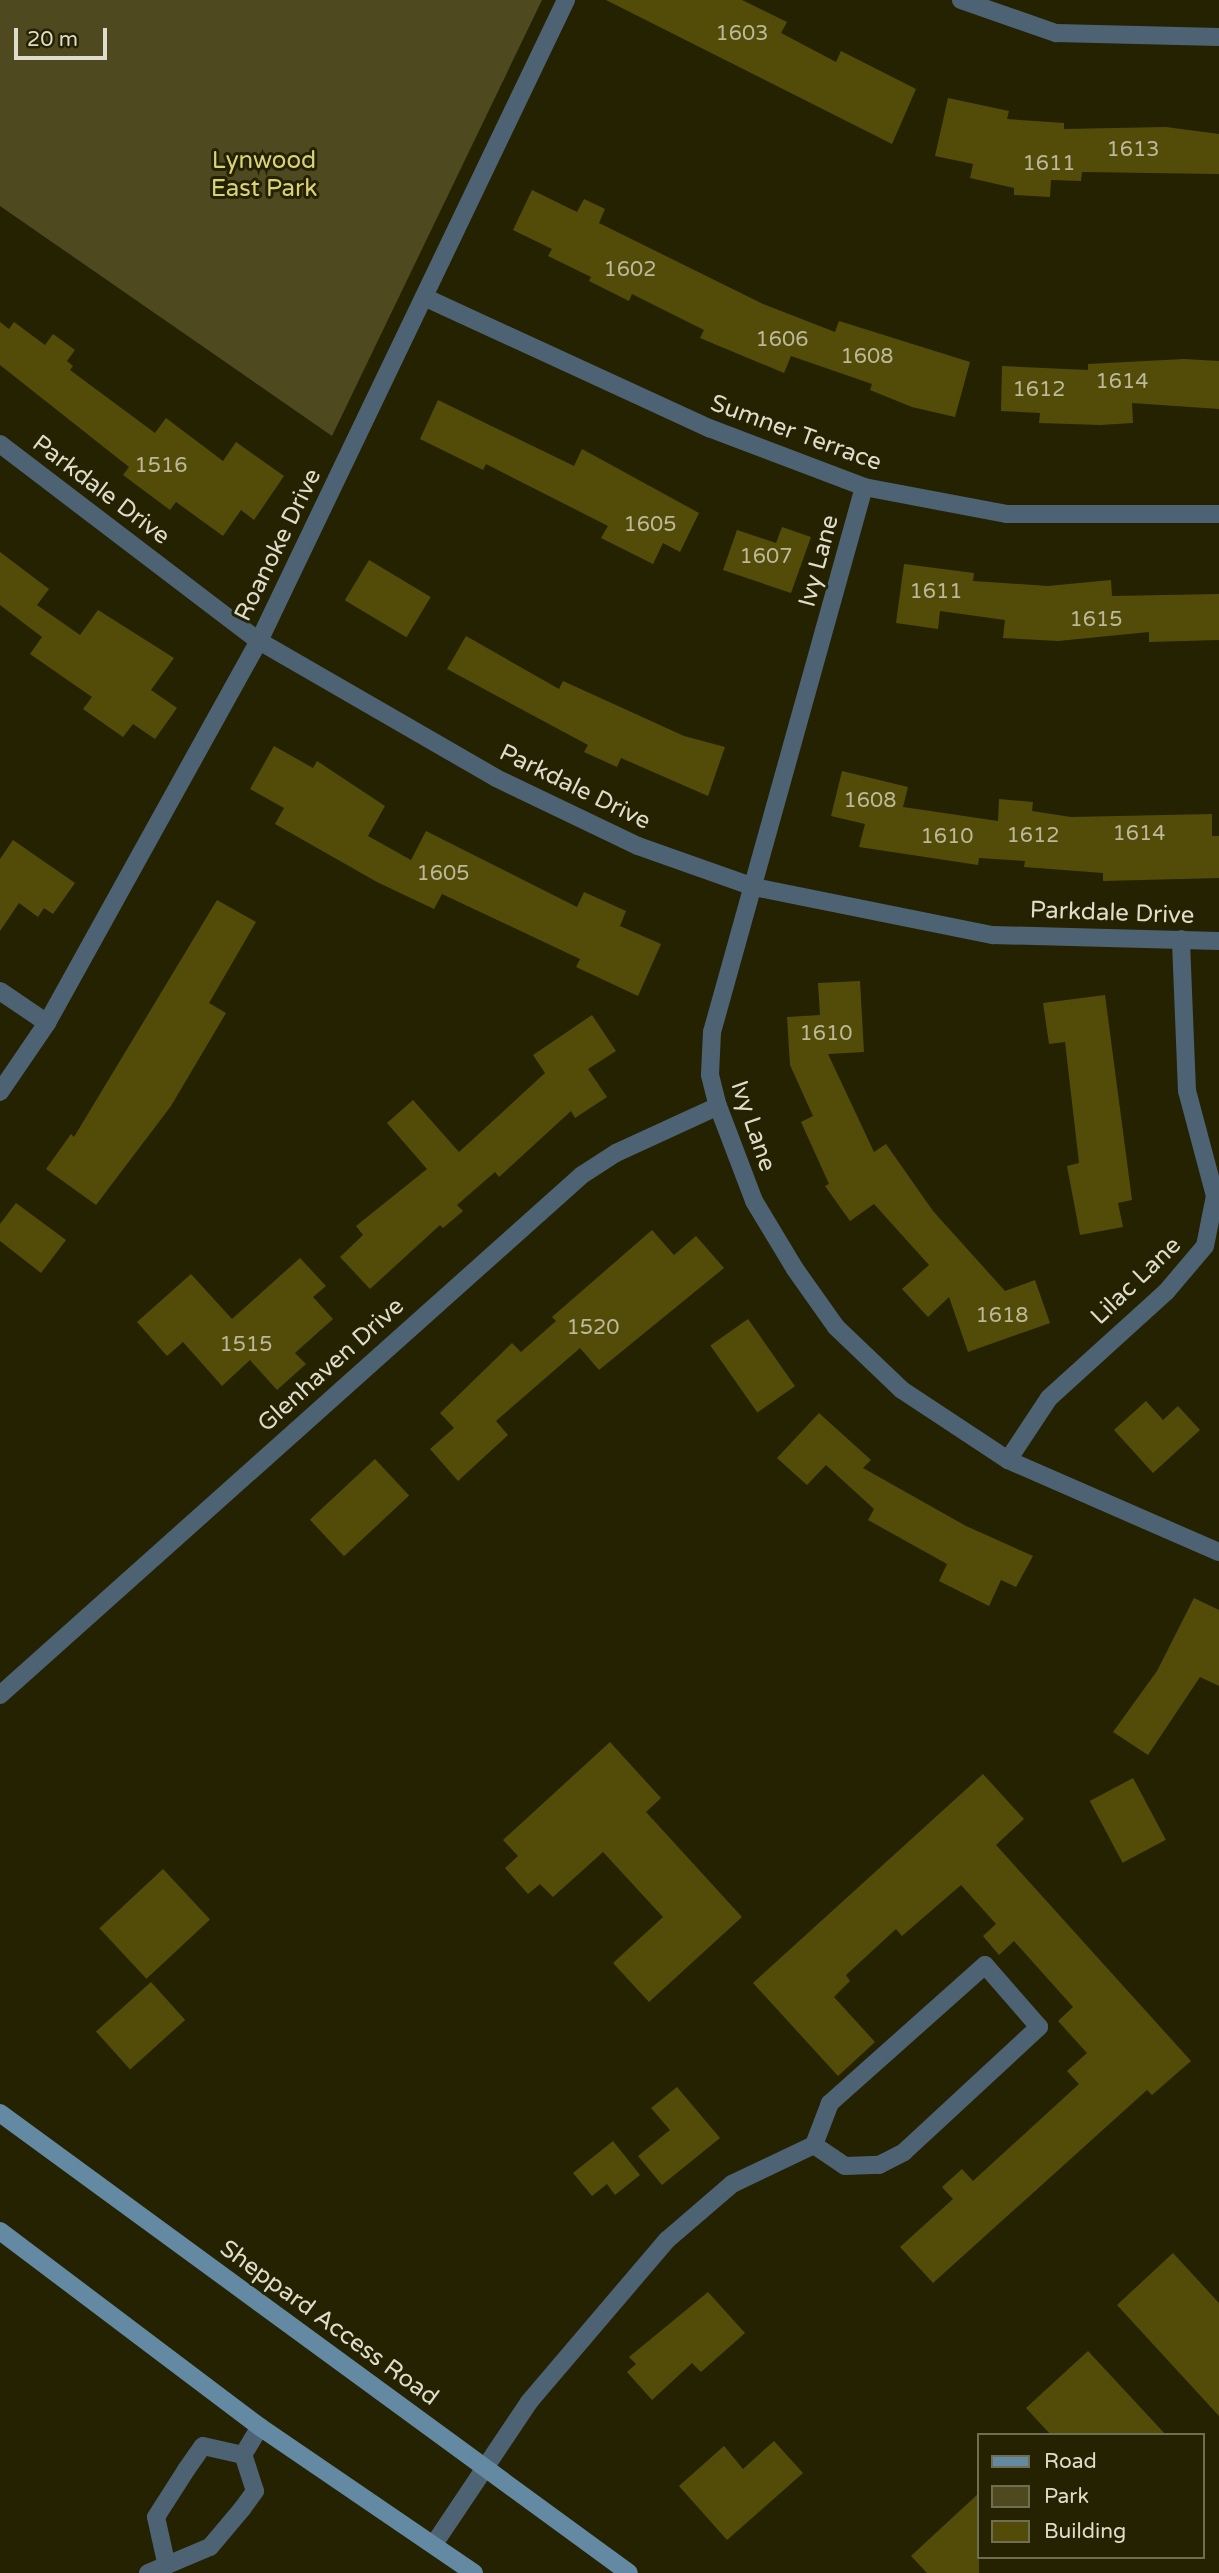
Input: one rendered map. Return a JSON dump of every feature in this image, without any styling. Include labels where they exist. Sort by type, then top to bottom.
[{"type":"main road","name":"Sheppard Access Road","points":[[0,2113],[629,2573]]},
{"type":"main road","points":[[0,2231],[260,2427],[474,2573]]},
{"type":"street","name":"Roanoke Drive","points":[[0,1092],[47,1023],[259,641],[566,0]]},
{"type":"street","points":[[961,0],[1056,33],[1219,37]]},
{"type":"street","name":"Sumner Terrace","points":[[424,297],[709,428],[864,488],[1007,514],[1219,514]]},
{"type":"street","name":"Parkdale Drive","points":[[0,444],[259,641],[496,778],[638,846],[754,887],[993,934],[1219,941]]},
{"type":"street","name":"Ivy Lane","points":[[864,488],[712,1032],[710,1075],[718,1106],[754,1201],[836,1327],[902,1390],[1008,1460],[1219,1552]]},
{"type":"street","name":"Lilac Lane","points":[[1008,1460],[1049,1398],[1166,1292],[1205,1247],[1215,1196],[1187,1091],[1181,939]]},
{"type":"street","points":[[0,991],[47,1023]]},
{"type":"street","name":"Glenhaven Drive","points":[[0,1695],[582,1175],[616,1153],[718,1106]]},
{"type":"street","points":[[434,2544],[529,2402],[667,2240],[732,2184],[814,2145],[830,2103],[985,1965],[1040,2027],[904,2152],[879,2165],[845,2166],[814,2145]]},
{"type":"street","points":[[148,2573],[166,2562],[210,2547],[255,2491],[243,2455],[260,2427]]},
{"type":"street","points":[[166,2562],[156,2518],[203,2446],[243,2455]]},
{"type":"green space","name":"Lynwood East Park","points":[[0,0],[542,0],[332,436],[0,206]]},
{"type":"building","points":[[606,0],[742,0],[787,22],[781,33],[836,62],[841,51],[916,89],[892,144]]},
{"type":"building","points":[[948,98],[1009,111],[1007,119],[1064,123],[1064,129],[1166,127],[1219,134],[1219,174],[1082,172],[1081,181],[1051,180],[1050,197],[1014,195],[1014,188],[970,178],[973,164],[935,156]]},
{"type":"building","points":[[532,190],[577,212],[584,199],[605,209],[599,223],[763,304],[835,332],[839,321],[970,362],[955,417],[912,407],[870,390],[872,384],[791,356],[784,373],[700,338],[704,330],[632,294],[629,301],[589,281],[591,277],[548,256],[552,249],[513,230]]},
{"type":"building","points":[[0,322],[9,329],[14,322],[45,345],[53,334],[75,350],[67,361],[73,366],[70,370],[155,433],[166,418],[223,461],[236,442],[284,476],[254,520],[241,510],[223,536],[176,502],[170,510],[123,475],[129,467],[0,365]]},
{"type":"building","points":[[1184,359],[1219,361],[1219,409],[1132,403],[1133,423],[1100,425],[1039,423],[1040,413],[1001,411],[1002,366],[1088,370],[1088,364]]},
{"type":"building","points":[[438,400],[574,466],[582,449],[699,513],[680,552],[663,543],[653,564],[601,538],[608,526],[486,464],[483,470],[420,439]]},
{"type":"building","points":[[782,527],[811,537],[791,593],[723,570],[737,530],[776,543]]},
{"type":"building","points":[[0,552],[49,589],[37,605],[80,635],[98,610],[174,658],[151,690],[177,708],[155,739],[133,724],[123,737],[83,709],[92,697],[30,654],[42,637],[0,605]]},
{"type":"building","points":[[369,560],[431,597],[407,637],[345,600]]},
{"type":"building","points":[[904,564],[974,573],[973,581],[1048,586],[1111,580],[1112,596],[1219,594],[1219,640],[1149,642],[1149,632],[1058,641],[1003,638],[1005,620],[940,611],[938,629],[896,623]]},
{"type":"building","points":[[466,636],[559,689],[563,681],[684,736],[725,747],[708,796],[621,758],[617,767],[584,752],[588,745],[447,669]]},
{"type":"building","points":[[274,746],[313,768],[317,761],[385,806],[368,836],[411,860],[426,831],[577,907],[584,892],[626,911],[620,926],[661,944],[638,996],[576,967],[580,959],[442,894],[434,909],[377,882],[275,824],[284,808],[250,789]]},
{"type":"building","points":[[842,771],[908,787],[903,807],[998,821],[999,799],[1033,802],[1032,811],[1071,817],[1212,814],[1212,836],[1219,836],[1219,878],[1103,881],[1103,873],[1024,867],[1025,861],[979,858],[978,865],[859,847],[865,824],[831,816]]},
{"type":"building","points":[[13,840],[75,883],[53,914],[44,908],[38,917],[19,903],[0,931],[0,859]]},
{"type":"building","points":[[217,900],[256,922],[209,1003],[226,1013],[171,1106],[96,1205],[46,1169],[71,1134],[74,1137]]},
{"type":"building","points":[[860,981],[864,1052],[828,1054],[874,1152],[886,1144],[933,1211],[1005,1291],[1035,1280],[1050,1323],[968,1352],[949,1297],[928,1317],[902,1289],[929,1265],[874,1204],[850,1221],[825,1186],[829,1184],[801,1122],[813,1116],[790,1065],[787,1017],[820,1015],[818,983]]},
{"type":"building","points":[[1105,995],[1132,1200],[1118,1203],[1123,1227],[1080,1235],[1067,1166],[1079,1163],[1065,1042],[1049,1044],[1043,1003]]},
{"type":"building","points":[[592,1015],[616,1051],[588,1069],[607,1097],[575,1118],[571,1111],[499,1177],[495,1172],[457,1205],[463,1211],[443,1228],[440,1225],[370,1289],[340,1257],[363,1235],[356,1226],[427,1169],[387,1123],[413,1100],[459,1152],[545,1073],[533,1055]]},
{"type":"building","points":[[16,1203],[66,1240],[41,1273],[0,1241],[0,1224]]},
{"type":"building","points":[[652,1230],[674,1255],[696,1236],[724,1268],[599,1370],[580,1348],[496,1421],[508,1435],[458,1481],[430,1449],[454,1428],[440,1413],[512,1343],[521,1352],[556,1321],[552,1317]]},
{"type":"building","points":[[300,1258],[326,1286],[313,1297],[333,1319],[295,1353],[306,1364],[277,1390],[250,1360],[222,1386],[183,1342],[167,1356],[137,1322],[191,1274],[232,1319]]},
{"type":"building","points":[[748,1319],[795,1386],[757,1413],[710,1345]]},
{"type":"building","points":[[1146,1401],[1163,1420],[1178,1406],[1200,1430],[1153,1473],[1114,1430]]},
{"type":"building","points":[[819,1413],[871,1460],[863,1468],[966,1526],[1033,1556],[1016,1587],[1001,1580],[989,1606],[939,1581],[947,1564],[868,1520],[874,1509],[826,1465],[807,1485],[777,1458]]},
{"type":"building","points":[[375,1459],[409,1496],[344,1556],[310,1520]]},
{"type":"building","points":[[1194,1598],[1219,1610],[1219,1686],[1200,1677],[1148,1755],[1113,1732],[1157,1671]]},
{"type":"building","points":[[610,1742],[661,1798],[646,1812],[742,1917],[649,2002],[613,1963],[663,1917],[603,1852],[553,1897],[540,1884],[528,1894],[505,1868],[518,1856],[503,1840]]},
{"type":"building","points":[[983,1774],[1024,1819],[996,1845],[1191,2061],[1152,2095],[1147,2090],[933,2283],[900,2247],[953,2199],[942,2187],[962,2169],[973,2181],[1079,2084],[1067,2071],[1087,2053],[1058,2021],[1073,2007],[1014,1941],[999,1955],[983,1936],[996,1924],[961,1885],[902,1936],[896,1929],[846,1975],[850,1981],[834,1997],[875,2042],[838,2076],[753,1983]]},
{"type":"building","points":[[1133,1778],[1166,1840],[1123,1863],[1090,1801]]},
{"type":"building","points":[[163,1869],[210,1919],[146,1979],[99,1928]]},
{"type":"building","points":[[151,1982],[185,2020],[130,2069],[96,2032]]},
{"type":"building","points":[[677,2087],[720,2138],[662,2185],[638,2156],[670,2130],[651,2108]]},
{"type":"building","points":[[613,2141],[640,2175],[615,2195],[607,2184],[592,2196],[573,2173]]},
{"type":"building","points":[[1173,2253],[1219,2303],[1219,2416],[1117,2305]]},
{"type":"building","points":[[708,2292],[745,2333],[701,2372],[692,2363],[652,2400],[627,2372],[636,2364],[629,2357]]},
{"type":"building","points":[[1088,2351],[1164,2433],[1049,2433],[1026,2408]]},
{"type":"building","points":[[774,2441],[803,2473],[727,2540],[679,2486],[724,2446],[743,2469]]},
{"type":"building","points":[[978,2494],[979,2573],[927,2573],[911,2556]]}]
